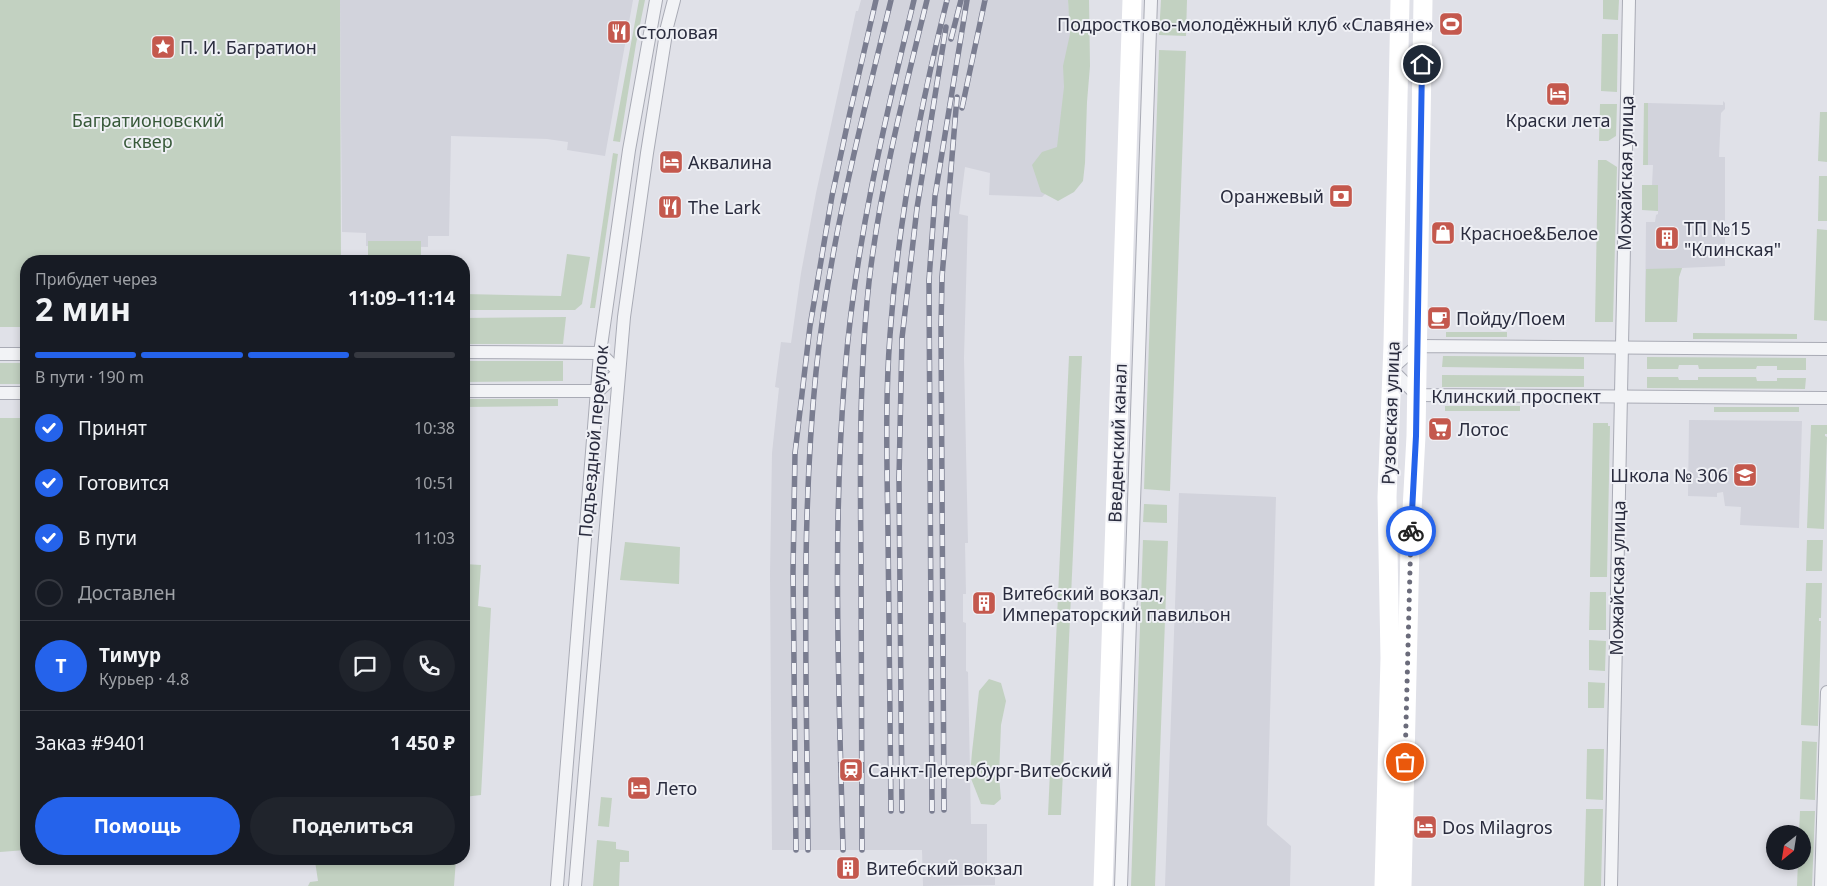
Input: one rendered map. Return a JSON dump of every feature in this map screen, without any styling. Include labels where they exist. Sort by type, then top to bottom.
[{"type":"street","name":"Подъездной переулок","points":[[557,886],[600,354],[629,150],[656,0]]},
{"type":"street","name":"Подъездной переулок","points":[[575,886],[627,287],[666,37],[674,0]]},
{"type":"street","name":"Введенский канал","points":[[1103,886],[1132,0]]},
{"type":"street","name":"Введенский канал","points":[[1121,886],[1151,0]]},
{"type":"street","name":"Рузовская улица","points":[[1384,886],[1390,658],[1387,497],[1400,0]]},
{"type":"street","name":"Рузовская улица","points":[[1402,886],[1410,547],[1417,395],[1423,0]]},
{"type":"street","name":"Можайская улица","points":[[1612,886],[1628,0]]},
{"type":"street","points":[[1391,369],[1417,346],[1827,349]]},
{"type":"street","points":[[470,352],[600,354],[619,372],[598,391],[470,391]]},
{"type":"street","points":[[0,354],[20,354]]},
{"type":"street","name":"Клинский проспект","points":[[1391,369],[1417,395],[1827,398]]},
{"type":"street","points":[[0,393],[20,393]]},
{"type":"street","points":[[1820,886],[1827,692]]},
{"type":"shaded area","points":[[340,0],[633,0],[605,156],[567,150],[568,142],[547,139],[451,136],[449,236],[428,236],[428,247],[366,246],[366,233],[342,232]]},
{"type":"shaded area","points":[[861,0],[1068,0],[1075,84],[1066,175],[1042,197],[989,195],[990,173],[965,167],[959,214],[968,216],[964,358],[968,543],[965,543],[966,594],[963,594],[963,622],[966,623],[966,671],[968,672],[971,824],[987,824],[987,871],[990,871],[990,876],[995,876],[995,885],[923,886],[922,850],[772,850],[770,575],[772,453],[779,388],[775,387],[781,342],[791,343],[801,273],[816,193],[856,11],[858,11]]},
{"type":"shaded area","name":"ТП №15 \"Клинская\"","points":[[1723,101],[1725,109],[1721,113],[1719,157],[1725,157],[1725,266],[1682,268],[1679,277],[1677,322],[1645,322],[1646,222],[1655,222],[1656,215],[1658,214],[1658,185],[1652,185],[1653,165],[1648,165],[1648,103],[1723,105]]},
{"type":"shaded area","name":"Школа № 306","points":[[1689,420],[1802,421],[1799,528],[1740,525],[1741,507],[1725,506],[1723,492],[1717,493],[1717,497],[1688,496]]},
{"type":"shaded area","points":[[1179,493],[1276,497],[1267,825],[1291,846],[1290,886],[1165,886]]},
{"type":"green space","name":"Багратионовский сквер","points":[[0,0],[340,0],[341,255],[20,255],[20,327],[0,327]]},
{"type":"green space","points":[[639,0],[645,0],[620,142],[613,141]]},
{"type":"green space","points":[[1068,0],[1089,0],[1090,66],[1083,181],[1074,192],[1058,201],[1041,192],[1032,165],[1042,152],[1057,147],[1064,87],[1063,66],[1070,34]]},
{"type":"green space","points":[[1161,0],[1187,0],[1186,36],[1159,35]]},
{"type":"green space","points":[[1603,0],[1619,0],[1618,20],[1603,19]]},
{"type":"green space","points":[[1602,34],[1618,34],[1617,92],[1601,91]]},
{"type":"green space","points":[[1159,50],[1186,51],[1170,491],[1144,489]]},
{"type":"green space","points":[[1644,103],[1648,103],[1648,165],[1643,165]]},
{"type":"green space","points":[[1600,104],[1617,104],[1616,136],[1608,141],[1599,141]]},
{"type":"green space","points":[[1820,112],[1827,112],[1827,162],[1818,161]]},
{"type":"green space","points":[[613,153],[618,154],[595,308],[590,308]]},
{"type":"green space","points":[[1598,160],[1606,160],[1617,167],[1613,322],[1595,322]]},
{"type":"green space","points":[[1819,176],[1827,176],[1827,221],[1818,221]]},
{"type":"green space","points":[[1642,185],[1658,185],[1658,211],[1642,210]]},
{"type":"green space","points":[[1817,229],[1827,230],[1827,321],[1814,320]]},
{"type":"green space","points":[[368,241],[421,241],[421,255],[368,255]]},
{"type":"green space","points":[[567,254],[590,257],[582,304],[575,310],[470,310],[470,294],[561,296]]},
{"type":"green space","points":[[1682,268],[1679,277],[1677,322],[1645,322],[1646,269]]},
{"type":"green space","points":[[566,317],[563,344],[470,344],[470,318]]},
{"type":"green space","points":[[1446,332],[1507,332],[1507,337],[1446,337]]},
{"type":"green space","points":[[1693,333],[1797,334],[1797,339],[1693,339]]},
{"type":"green space","points":[[1069,356],[1082,356],[1061,815],[1048,815]]},
{"type":"green space","points":[[1443,356],[1584,357],[1584,369],[1442,367]]},
{"type":"green space","points":[[1647,357],[1806,358],[1806,370],[1777,370],[1777,366],[1757,366],[1756,369],[1699,369],[1698,365],[1679,365],[1678,369],[1647,369]]},
{"type":"green space","points":[[470,361],[563,361],[563,381],[470,382]]},
{"type":"green space","points":[[0,363],[20,363],[20,384],[0,384]]},
{"type":"green space","points":[[1442,375],[1584,376],[1584,387],[1442,387]]},
{"type":"green space","points":[[1647,377],[1678,377],[1679,380],[1698,380],[1698,377],[1756,377],[1757,381],[1777,381],[1777,378],[1806,378],[1805,389],[1647,388]]},
{"type":"green space","points":[[470,399],[558,399],[558,406],[470,407]]},
{"type":"green space","points":[[1445,406],[1520,406],[1520,411],[1445,411]]},
{"type":"green space","points":[[1714,407],[1799,407],[1799,412],[1714,412]]},
{"type":"green space","points":[[0,418],[20,418],[20,850],[0,852]]},
{"type":"green space","points":[[1593,423],[1608,423],[1608,426],[1610,426],[1607,577],[1590,577]]},
{"type":"green space","points":[[1811,425],[1827,425],[1827,434],[1825,434],[1827,437],[1824,529],[1807,528]]},
{"type":"green space","points":[[1144,504],[1167,505],[1167,523],[1143,522]]},
{"type":"green space","points":[[1143,540],[1168,541],[1155,886],[1131,886]]},
{"type":"green space","points":[[1807,540],[1823,540],[1822,571],[1806,571]]},
{"type":"green space","points":[[625,542],[680,547],[679,584],[620,580]]},
{"type":"green space","points":[[470,564],[481,565],[478,606],[491,608],[481,795],[470,796]]},
{"type":"green space","points":[[1806,583],[1822,583],[1821,618],[1819,618],[1819,621],[1821,621],[1818,726],[1801,725]]},
{"type":"green space","points":[[1590,592],[1606,592],[1606,630],[1589,630]]},
{"type":"green space","points":[[1589,640],[1606,641],[1605,671],[1589,670]]},
{"type":"green space","points":[[989,679],[1001,683],[1006,701],[1001,725],[999,776],[1001,799],[994,805],[981,804],[970,776],[979,691]]},
{"type":"green space","points":[[1588,682],[1605,683],[1604,708],[1588,708]]},
{"type":"green space","points":[[1802,741],[1817,742],[1815,800],[1800,799]]},
{"type":"green space","points":[[1587,749],[1604,749],[1603,800],[1586,799]]},
{"type":"green space","points":[[601,797],[612,798],[609,827],[598,826]]},
{"type":"green space","points":[[1586,809],[1603,809],[1601,886],[1584,886]]},
{"type":"green space","points":[[1800,811],[1815,811],[1812,886],[1797,886],[1798,870],[1811,870],[1811,825],[1799,825]]},
{"type":"green space","points":[[597,840],[616,842],[616,849],[629,851],[629,862],[620,862],[619,886],[593,886]]},
{"type":"green space","points":[[316,865],[456,865],[454,886],[308,886],[310,882],[318,881]]},
{"type":"railway","points":[[796,850],[793,572],[795,453],[810,326],[832,196],[876,0]]},
{"type":"railway","points":[[808,850],[806,550],[811,431],[816,372],[829,278],[847,185],[891,0]]},
{"type":"railway","points":[[843,850],[838,671],[838,551],[841,432],[845,372],[863,231],[892,92],[914,0]]},
{"type":"railway","points":[[862,850],[860,457],[863,352],[869,282],[879,211],[901,105],[927,0]]},
{"type":"railway","points":[[891,811],[887,434],[887,384],[890,335],[898,250],[911,166],[927,83],[947,0]]},
{"type":"railway","points":[[951,39],[961,0]]},
{"type":"railway","points":[[932,811],[929,280],[935,196],[967,0]]},
{"type":"railway","points":[[962,108],[985,0]]},
{"type":"railway","points":[[902,811],[899,478],[902,338],[917,208],[946,27]]},
{"type":"railway","points":[[944,810],[941,328],[942,277],[957,97]]},
{"type":"way so far","points":[[1405,762],[1411,531]]},
{"type":"place","name":"Подростково-молодёжный клуб «Славяне»","points":[[1451,24]]},
{"type":"place","name":"Столовая","points":[[619,32]]},
{"type":"place","name":"П. И. Багратион","points":[[163,47]]},
{"type":"place","name":"Краски лета","points":[[1558,94]]},
{"type":"place","name":"Аквалина","points":[[671,162]]},
{"type":"place","name":"Оранжевый","points":[[1341,196]]},
{"type":"place","name":"The Lark","points":[[670,207]]},
{"type":"place","name":"Красное&Белое","points":[[1443,233]]},
{"type":"place","name":"ТП №15 \"Клинская\"","points":[[1667,238]]},
{"type":"place","name":"Пойду/Поем","points":[[1439,318]]},
{"type":"place","name":"Лотос","points":[[1440,429]]},
{"type":"place","name":"Школа № 306","points":[[1745,475]]},
{"type":"place","name":"Витебский вокзал, Императорский павильон","points":[[984,603]]},
{"type":"place","name":"Санкт-Петербург-Витебский","points":[[851,770]]},
{"type":"place","name":"Лето","points":[[639,788]]},
{"type":"place","name":"Dos Milagros","points":[[1425,827]]},
{"type":"place","name":"Витебский вокзал","points":[[848,868]]},
{"type":"route","points":[[1411,531],[1416,436],[1422,64]]}]
